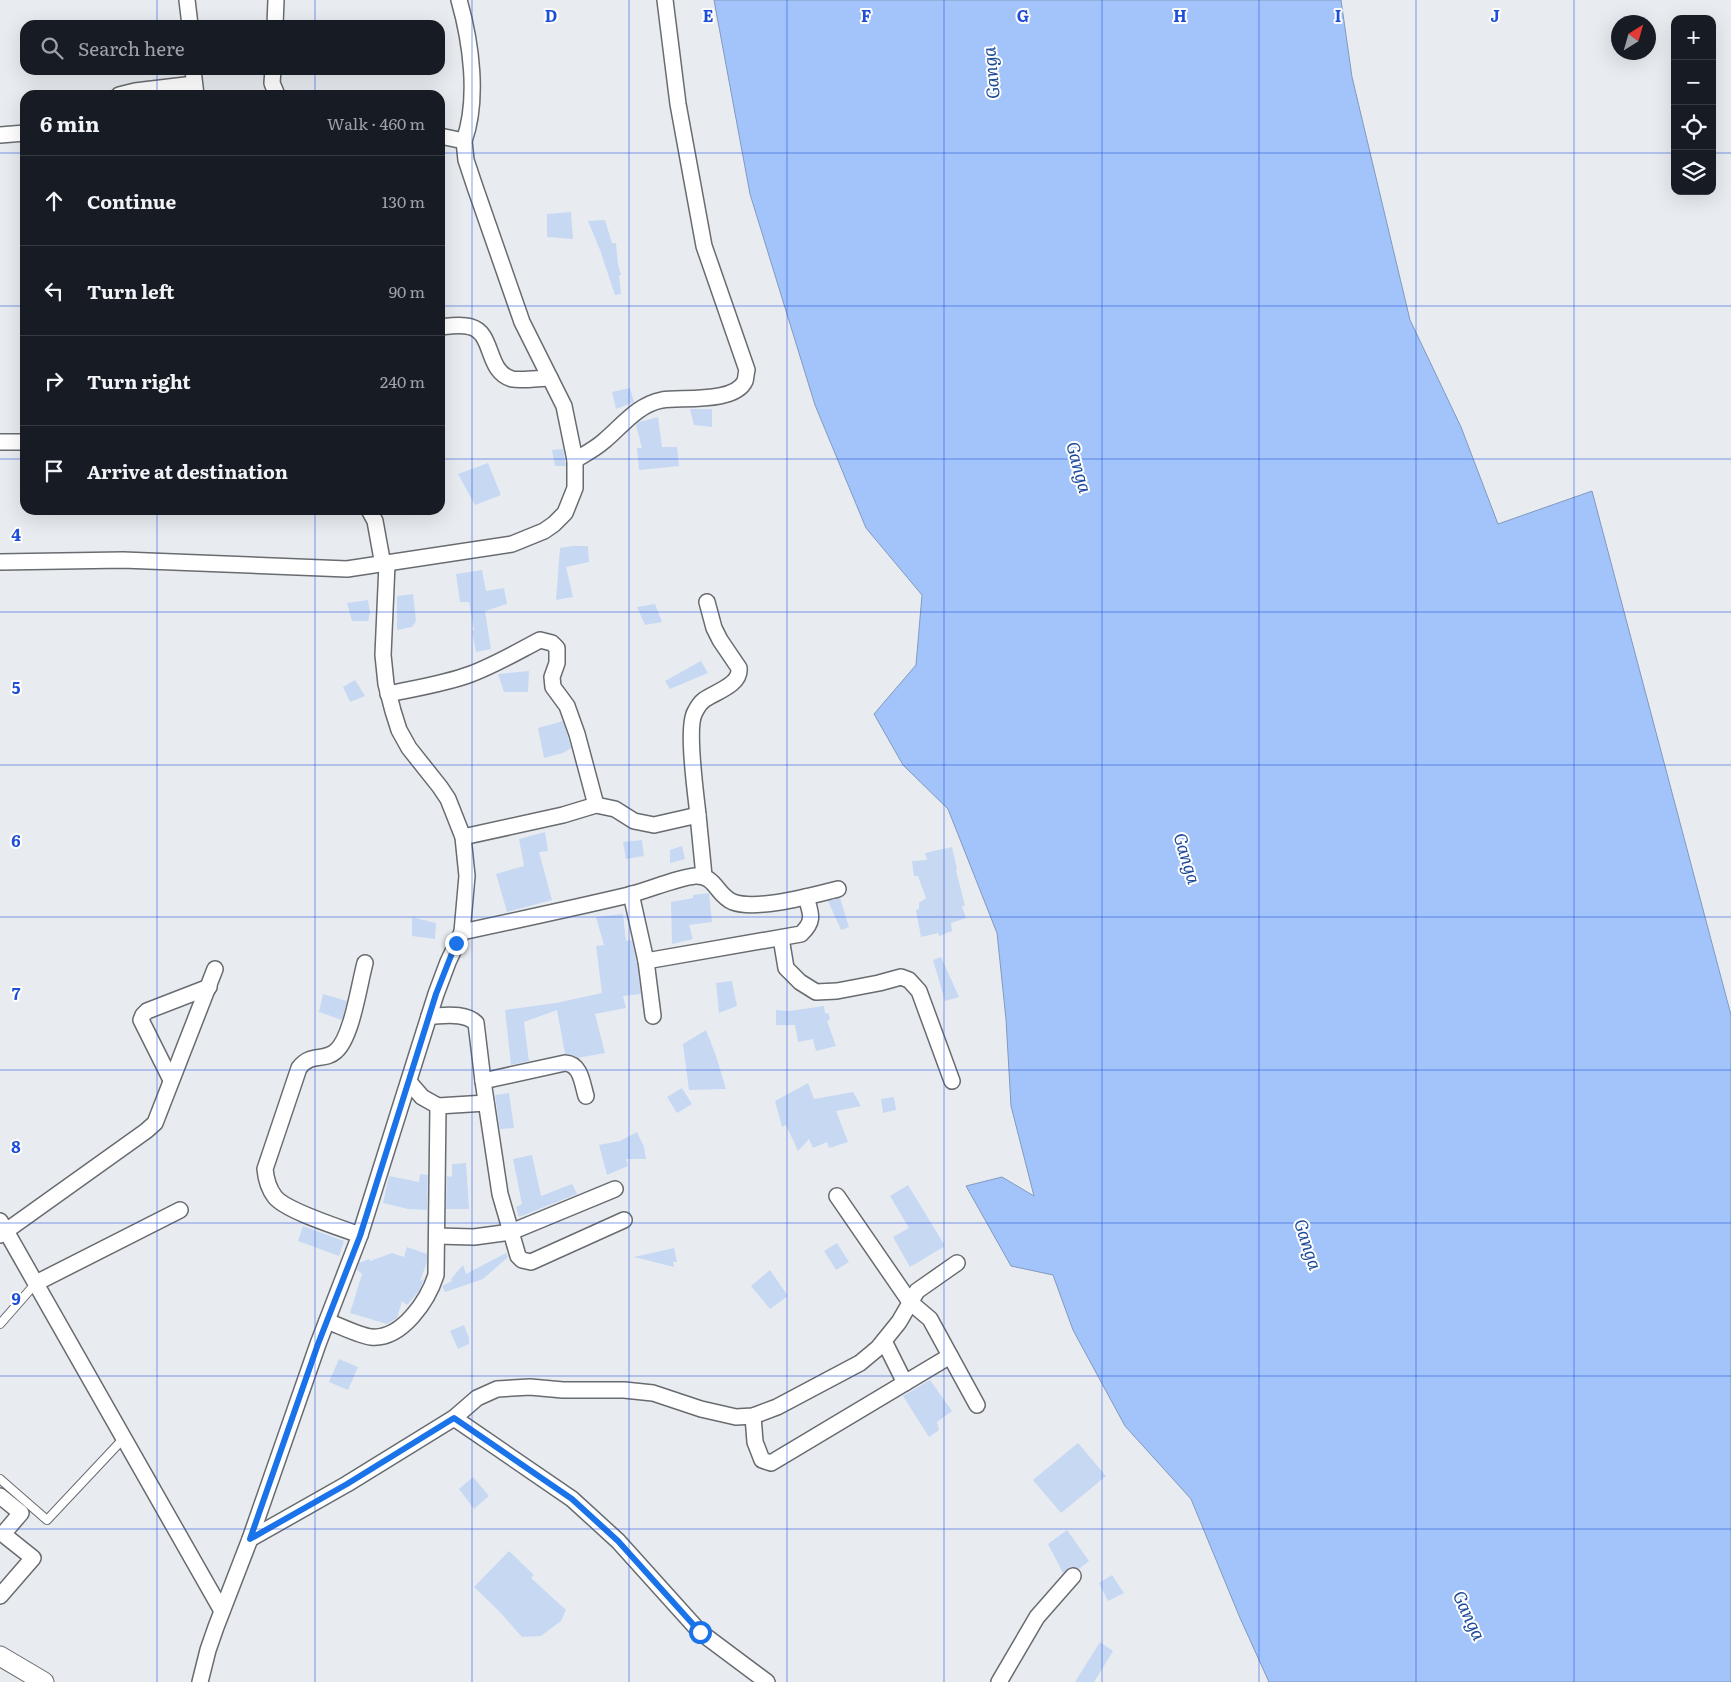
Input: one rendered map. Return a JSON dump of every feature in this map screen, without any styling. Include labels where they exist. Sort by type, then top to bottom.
[{"type":"street","points":[[187,0],[189,20]]},
{"type":"street","points":[[275,20],[276,0]]},
{"type":"street","points":[[0,562],[123,560],[347,569],[385,565],[512,544],[544,531],[564,513],[575,488],[575,460],[564,406],[522,322],[466,160],[464,141],[468,131],[473,86],[464,18],[459,0]]},
{"type":"street","points":[[575,460],[603,442],[642,407],[661,401],[719,396],[734,392],[745,382],[747,370],[704,246],[678,104],[666,0]]},
{"type":"street","points":[[142,90],[194,83]]},
{"type":"street","points":[[0,135],[20,133]]},
{"type":"street","points":[[445,137],[464,141]]},
{"type":"street","points":[[445,327],[463,325],[479,331],[486,341],[496,367],[512,379],[550,378]]},
{"type":"street","points":[[0,442],[20,442]]},
{"type":"street","points":[[200,1682],[208,1650],[250,1539],[327,1321],[360,1236],[429,1016],[448,962],[462,932],[467,876],[463,837],[448,799],[409,748],[399,730],[388,694],[383,655],[385,565],[375,521],[372,515]]},
{"type":"street","points":[[704,876],[693,765],[691,719],[703,701],[727,688],[740,672],[714,628],[707,602]]},
{"type":"street","points":[[388,694],[453,680],[470,674],[490,666],[540,640],[552,643],[557,648],[556,663],[552,677],[553,688],[567,706],[577,734],[596,805]]},
{"type":"street","points":[[463,837],[563,815],[596,805],[615,809],[634,821],[654,825],[698,815]]},
{"type":"street","points":[[462,932],[631,894],[692,876],[704,876],[712,881],[724,897],[734,903],[752,904],[806,897],[838,889]]},
{"type":"street","points":[[631,894],[646,961],[653,1016]]},
{"type":"street","points":[[646,961],[801,934],[808,927],[812,916],[806,897]]},
{"type":"street","points":[[781,938],[786,968],[800,982],[816,992],[837,991],[900,977],[909,980],[919,991],[952,1081]]},
{"type":"street","points":[[360,1236],[291,1209],[276,1199],[267,1184],[265,1169],[298,1068],[310,1058],[331,1054],[342,1043],[348,1030],[365,963]]},
{"type":"street","points":[[215,969],[155,1123],[2,1229],[36,1283],[222,1611]]},
{"type":"street","points":[[171,1080],[144,1030],[141,1020],[147,1011],[208,987]]},
{"type":"street","points":[[429,1016],[462,1016],[471,1018],[476,1023],[500,1194],[518,1256],[522,1260],[531,1262],[624,1220]]},
{"type":"street","points":[[483,1081],[571,1064],[578,1071],[586,1096]]},
{"type":"street","points":[[409,1082],[422,1097],[438,1106],[486,1103]]},
{"type":"street","points":[[327,1321],[370,1337],[387,1335],[402,1327],[410,1319],[432,1288],[436,1274],[435,1220],[438,1106]]},
{"type":"street","points":[[436,1236],[474,1237],[511,1232],[615,1189]]},
{"type":"street","points":[[837,1196],[910,1302],[930,1320],[977,1404]]},
{"type":"street","points":[[36,1283],[180,1210]]},
{"type":"street","points":[[250,1539],[347,1484],[454,1418],[477,1398],[497,1389],[530,1387],[563,1390],[624,1390],[653,1393],[702,1409],[736,1417],[753,1416],[777,1407],[860,1363],[884,1341],[899,1322],[917,1291],[957,1263]]},
{"type":"street","points":[[884,1341],[905,1383]]},
{"type":"street","points":[[753,1416],[756,1442],[762,1460],[771,1463],[950,1356]]},
{"type":"street","points":[[454,1418],[572,1499],[618,1541],[700,1632],[767,1682]]},
{"type":"street","points":[[0,1496],[21,1513],[3,1534],[33,1558],[0,1596]]},
{"type":"street","points":[[1000,1682],[1037,1617],[1073,1576]]},
{"type":"street","points":[[0,1656],[44,1682]]},
{"type":"lane","points":[[0,1324],[36,1283]]},
{"type":"lane","points":[[0,1479],[47,1520],[124,1438]]},
{"type":"water","name":"Ganga","points":[[714,0],[1341,0],[1352,77],[1410,320],[1461,427],[1498,524],[1592,491],[1731,1015],[1731,1682],[1269,1682],[1240,1618],[1191,1499],[1125,1426],[1073,1330],[1053,1275],[1011,1266],[966,1186],[1002,1177],[1034,1196],[1011,1106],[1006,1019],[997,933],[948,809],[903,765],[874,714],[916,665],[922,595],[866,528],[815,405],[750,194]]},
{"type":"building","points":[[571,212],[573,239],[547,237],[547,214]]},
{"type":"building","points":[[605,220],[612,243],[616,243],[621,275],[619,275],[621,294],[615,295],[588,221]]},
{"type":"building","points":[[630,388],[634,402],[616,409],[612,392]]},
{"type":"building","points":[[690,409],[712,409],[712,427],[694,425]]},
{"type":"building","points":[[658,417],[662,447],[677,447],[679,466],[639,470],[637,448],[642,448],[636,425],[639,422]]},
{"type":"building","points":[[563,449],[566,466],[555,466],[552,450]]},
{"type":"building","points":[[488,463],[501,495],[475,505],[458,474]]},
{"type":"building","points":[[588,546],[589,562],[566,567],[573,597],[556,600],[560,548]]},
{"type":"building","points":[[482,570],[486,591],[504,588],[507,604],[485,611],[491,649],[476,652],[469,602],[460,602],[456,574]]},
{"type":"building","points":[[413,594],[416,621],[412,627],[397,630],[397,596]]},
{"type":"building","points":[[368,600],[370,613],[368,621],[352,621],[347,603]]},
{"type":"building","points":[[655,604],[662,622],[645,625],[637,607]]},
{"type":"building","points":[[701,661],[708,673],[670,689],[665,681]]},
{"type":"building","points":[[529,671],[528,692],[504,692],[498,674]]},
{"type":"building","points":[[355,680],[365,696],[350,702],[343,687]]},
{"type":"building","points":[[563,721],[571,748],[563,753],[544,758],[538,728]]},
{"type":"building","points":[[545,832],[548,851],[539,852],[552,900],[507,912],[496,874],[524,866],[519,839]]},
{"type":"building","points":[[642,840],[644,856],[626,859],[623,842]]},
{"type":"building","points":[[682,846],[685,859],[670,863],[670,850]]},
{"type":"building","points":[[952,847],[965,906],[962,906],[966,918],[951,923],[952,931],[939,936],[938,933],[921,937],[916,910],[919,909],[919,903],[926,898],[918,876],[914,876],[912,861],[927,860],[925,853]]},
{"type":"building","points":[[709,893],[712,922],[689,925],[693,939],[672,944],[671,902],[693,898],[693,895]]},
{"type":"building","points":[[840,898],[849,927],[841,930],[828,901]]},
{"type":"building","points":[[623,914],[626,941],[632,940],[641,994],[623,996],[626,1008],[595,1014],[605,1053],[577,1058],[565,1054],[557,1010],[524,1022],[529,1061],[511,1065],[505,1010],[556,1003],[602,993],[596,946],[604,945],[596,917]]},
{"type":"building","points":[[412,917],[436,923],[435,939],[412,936]]},
{"type":"building","points":[[941,957],[959,997],[945,1001],[933,960]]},
{"type":"building","points":[[732,981],[737,1006],[719,1013],[716,983]]},
{"type":"building","points":[[323,994],[347,1001],[342,1020],[319,1012]]},
{"type":"building","points":[[824,1006],[825,1013],[829,1014],[830,1020],[827,1021],[836,1046],[816,1051],[813,1039],[798,1042],[795,1025],[776,1025],[776,1010],[789,1011]]},
{"type":"building","points":[[706,1030],[726,1089],[689,1090],[683,1044]]},
{"type":"building","points":[[808,1083],[814,1099],[853,1092],[861,1106],[836,1111],[848,1142],[829,1148],[827,1142],[813,1148],[809,1139],[798,1151],[786,1125],[782,1127],[775,1101]]},
{"type":"building","points":[[682,1088],[692,1104],[677,1113],[667,1097]]},
{"type":"building","points":[[509,1093],[514,1128],[500,1129],[495,1095]]},
{"type":"building","points":[[894,1097],[896,1110],[883,1113],[881,1099]]},
{"type":"building","points":[[637,1132],[644,1147],[646,1159],[626,1159],[628,1166],[607,1175],[599,1145],[620,1141]]},
{"type":"building","points":[[532,1155],[541,1196],[572,1184],[577,1194],[519,1217],[516,1207],[522,1204],[513,1159]]},
{"type":"building","points":[[466,1163],[469,1209],[446,1209],[447,1176],[452,1177],[452,1164]]},
{"type":"building","points":[[420,1174],[428,1175],[427,1210],[408,1209],[383,1203],[389,1176],[419,1182]]},
{"type":"building","points":[[908,1185],[945,1246],[910,1267],[893,1237],[909,1228],[890,1196]]},
{"type":"building","points":[[303,1226],[344,1241],[339,1256],[298,1241]]},
{"type":"building","points":[[837,1243],[849,1262],[836,1270],[824,1251]]},
{"type":"building","points":[[407,1247],[427,1254],[427,1262],[420,1281],[424,1279],[419,1291],[407,1305],[402,1301],[397,1318],[387,1324],[350,1313],[362,1274],[357,1270],[359,1263],[392,1253],[404,1257]]},
{"type":"building","points":[[674,1248],[677,1262],[673,1262],[674,1267],[634,1257]]},
{"type":"building","points":[[506,1253],[508,1257],[483,1279],[445,1292],[442,1286],[452,1281],[451,1279],[463,1265],[466,1274]]},
{"type":"building","points":[[770,1270],[788,1296],[770,1309],[751,1286]]},
{"type":"building","points":[[464,1325],[469,1338],[469,1344],[458,1349],[450,1331]]},
{"type":"building","points":[[339,1359],[358,1367],[348,1390],[329,1382]]},
{"type":"building","points":[[930,1380],[952,1411],[937,1422],[939,1430],[929,1437],[903,1396]]},
{"type":"building","points":[[1078,1443],[1106,1476],[1061,1513],[1033,1480]]},
{"type":"building","points":[[473,1477],[489,1496],[474,1509],[459,1489]]},
{"type":"building","points":[[1067,1530],[1089,1561],[1079,1569],[1070,1567],[1063,1573],[1048,1544]]},
{"type":"building","points":[[509,1551],[534,1575],[531,1578],[566,1610],[561,1621],[541,1636],[522,1637],[474,1587]]},
{"type":"building","points":[[1112,1575],[1124,1593],[1108,1601],[1099,1583]]},
{"type":"building","points":[[1100,1642],[1113,1651],[1094,1682],[1075,1682]]},
{"type":"route","points":[[456,943],[436,994],[360,1236],[318,1344],[250,1539],[280,1520],[347,1484],[454,1418],[572,1499],[618,1541],[700,1632]]}]
